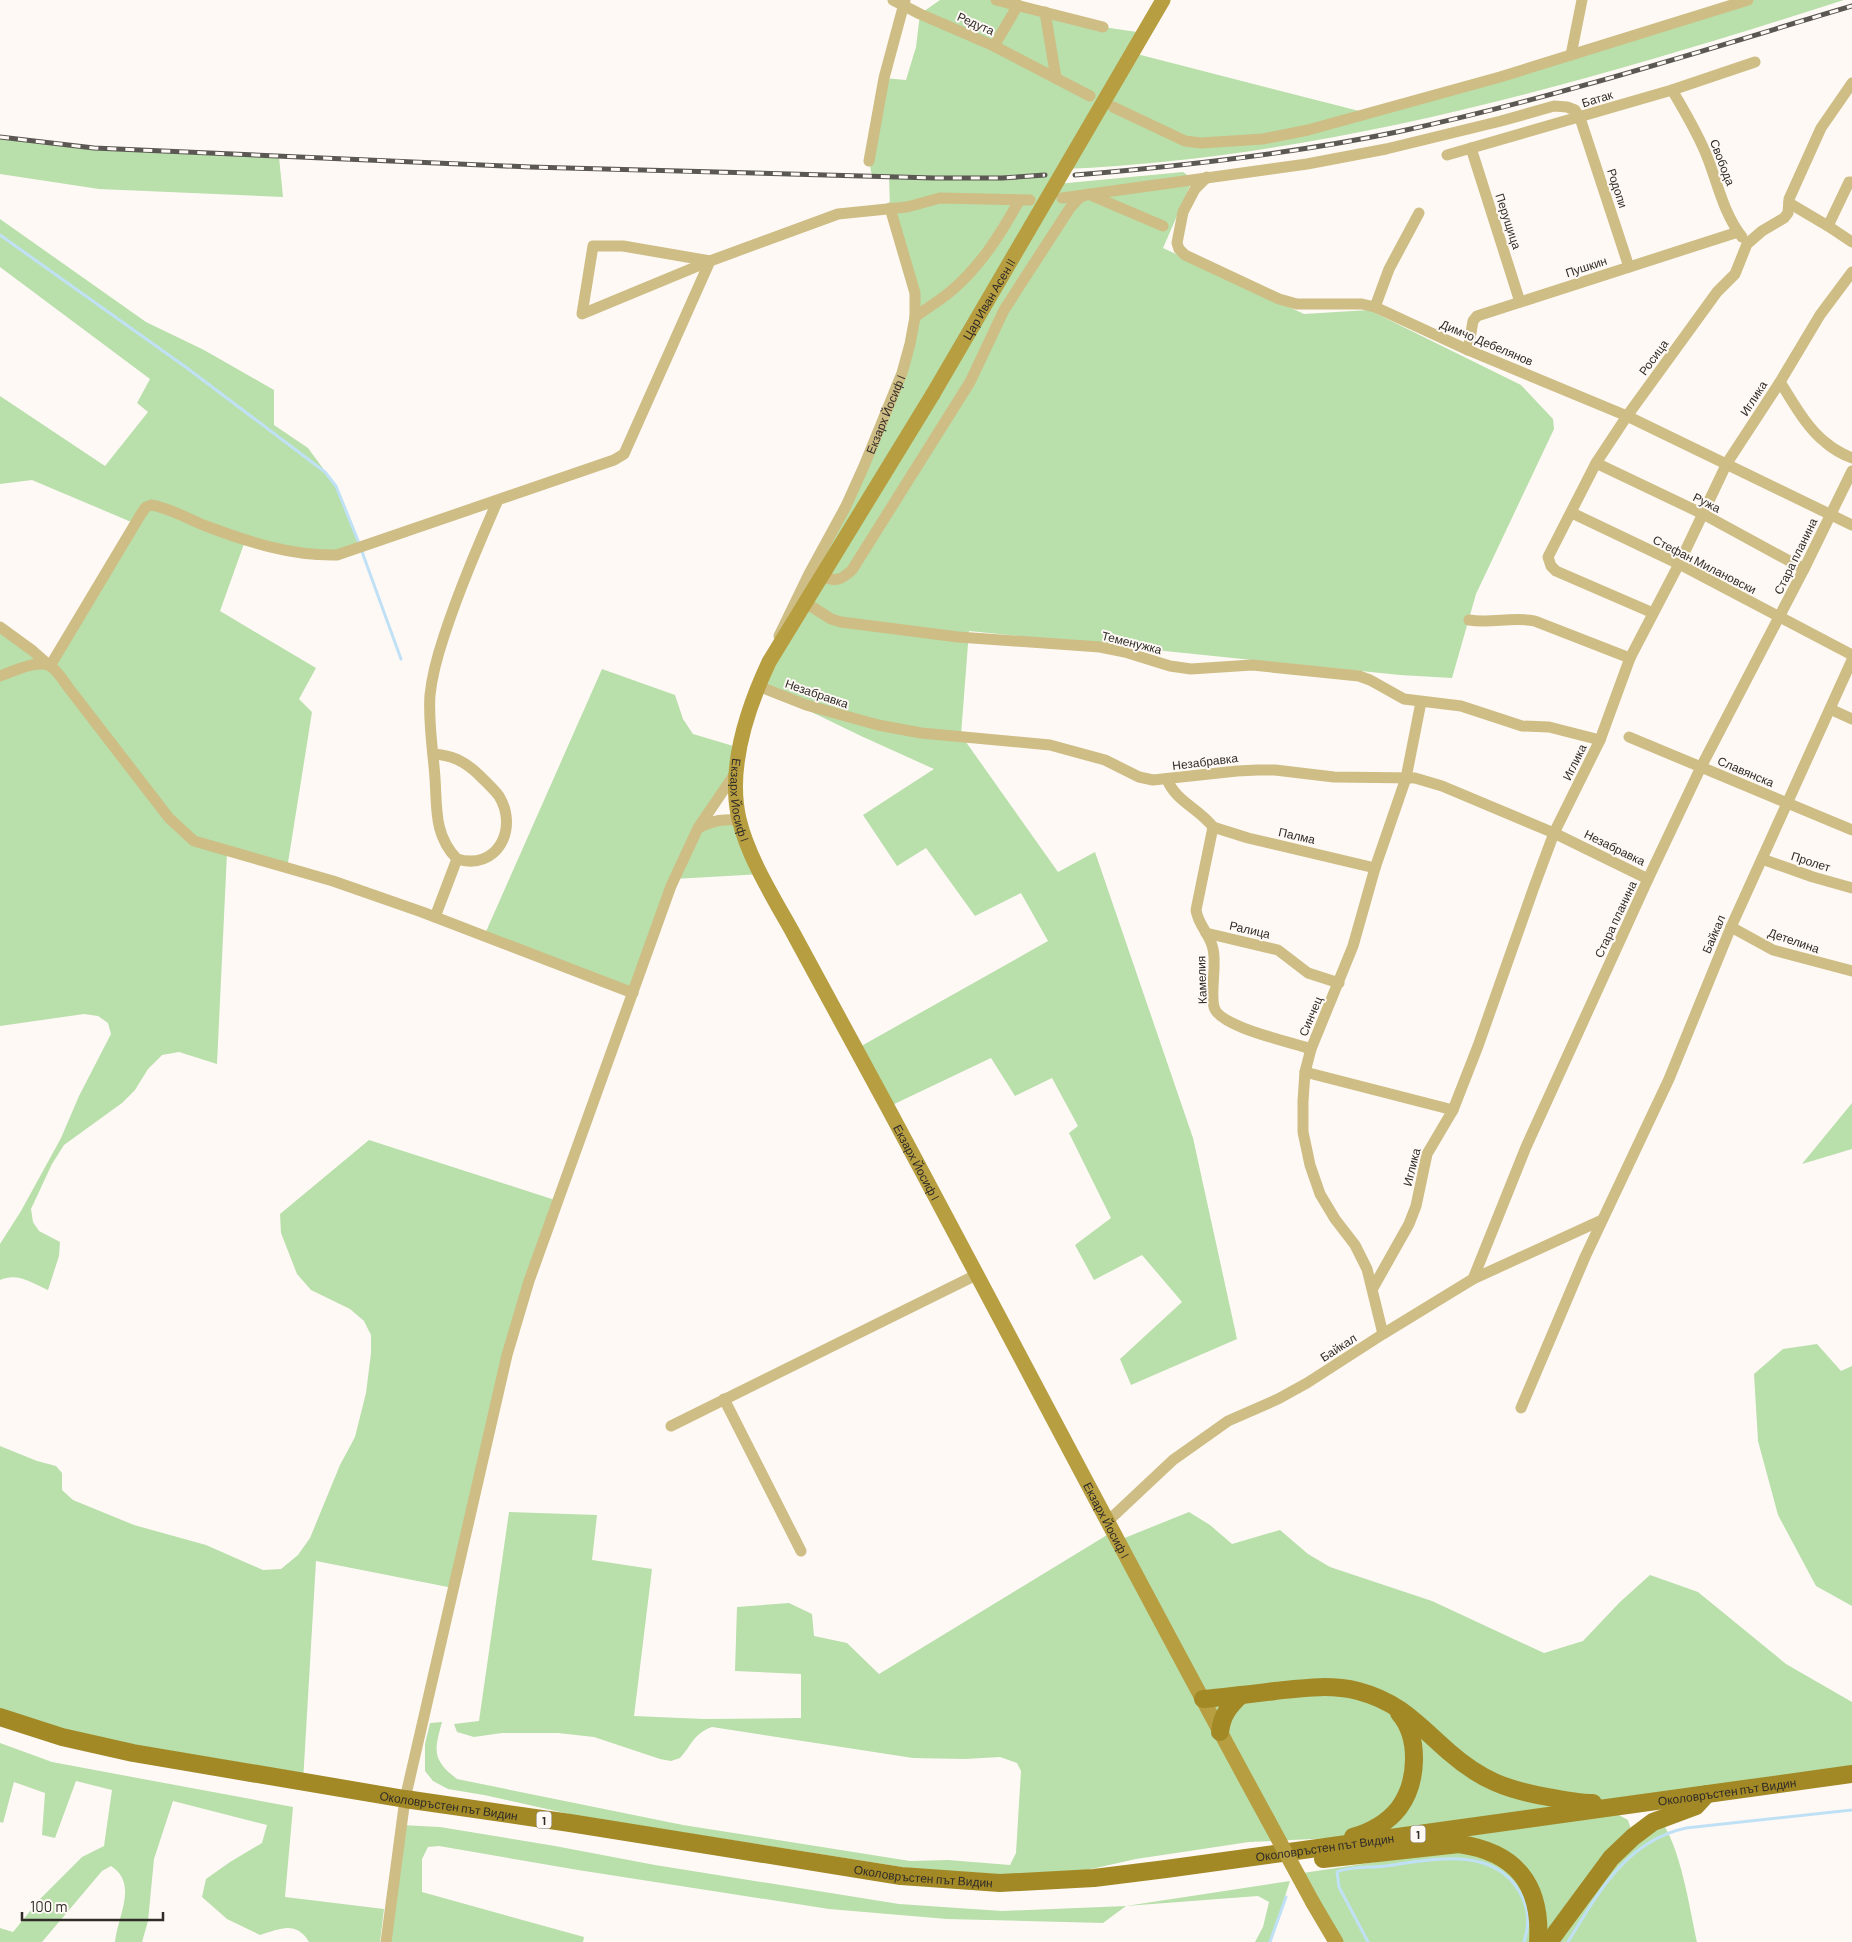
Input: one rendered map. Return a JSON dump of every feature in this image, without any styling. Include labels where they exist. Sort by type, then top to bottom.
[{"type":"main road","name":"Цар Иван Асен II","points":[[808,600],[933,394],[1164,0]]},
{"type":"main road","name":"Екзарх Йосиф I","points":[[808,600],[769,662],[758,686],[744,728],[736,787],[739,820],[750,850],[775,901],[892,1115],[1107,1522],[1313,1903],[1336,1942]]},
{"type":"main road","points":[[1203,1699],[1317,1687],[1339,1687],[1381,1699],[1400,1709],[1450,1753],[1481,1776],[1521,1793],[1590,1803],[1671,1798]]},
{"type":"main road","points":[[1220,1732],[1224,1713],[1242,1695]]},
{"type":"main road","points":[[1166,1869],[1175,1864],[1191,1860],[1350,1838],[1365,1833],[1382,1823],[1399,1808],[1409,1786],[1414,1759],[1412,1737],[1404,1718],[1393,1706],[1381,1699]]},
{"type":"main road","name":"Околовръстен път Видин","points":[[0,1717],[62,1737],[133,1753],[405,1799],[570,1823],[901,1876],[1000,1883],[1094,1878],[1166,1869],[1852,1774]]},
{"type":"main road","points":[[1549,1942],[1611,1858],[1633,1836],[1653,1822],[1696,1806],[1707,1794]]},
{"type":"main road","points":[[1094,1878],[1137,1880],[1459,1844],[1474,1846],[1494,1854],[1508,1863],[1521,1874],[1531,1888],[1536,1902],[1538,1942]]},
{"type":"street","points":[[996,0],[1023,4],[1045,12],[1103,27]]},
{"type":"street","points":[[1571,55],[1582,0]]},
{"type":"street","points":[[1113,107],[1186,141],[1201,143],[1255,140],[1308,130],[1500,77],[1748,0]]},
{"type":"street","points":[[869,161],[900,2]]},
{"type":"street","name":"Редута","points":[[900,2],[994,46],[1090,96]]},
{"type":"street","points":[[994,46],[1023,4]]},
{"type":"street","points":[[1045,12],[1056,78]]},
{"type":"street","name":"Батак","points":[[1446,155],[1580,118],[1672,90],[1754,62]]},
{"type":"street","name":"Росица","points":[[1654,613],[1556,571],[1551,566],[1548,557],[1596,463],[1627,416],[1713,298],[1735,274],[1747,244],[1762,231],[1784,218],[1788,213],[1789,199],[1822,128],[1852,83]]},
{"type":"street","name":"Свобода","points":[[1672,90],[1708,157],[1728,215],[1747,244]]},
{"type":"street","points":[[1062,198],[1307,164],[1386,149],[1502,121],[1554,106],[1567,107],[1574,110],[1580,118]]},
{"type":"street","name":"Родопи","points":[[1580,118],[1629,267]]},
{"type":"street","name":"Перущица","points":[[1471,148],[1520,302]]},
{"type":"street","name":"Димчо Дебелянов","points":[[1207,177],[1195,189],[1183,212],[1177,243],[1179,249],[1185,255],[1280,299],[1296,304],[1362,304],[1376,306],[1468,350],[1627,416],[1852,525]]},
{"type":"street","points":[[1828,226],[1850,182],[1852,182]]},
{"type":"street","points":[[823,576],[830,580],[837,580],[844,578],[852,570],[970,382],[1004,310],[1070,208],[1079,198],[1088,194],[1163,226]]},
{"type":"street","points":[[710,261],[623,246],[593,246],[582,314],[710,261],[838,214],[907,207],[940,198],[1024,200],[989,252],[950,292],[915,317]]},
{"type":"street","points":[[1789,203],[1852,242]]},
{"type":"street","name":"Екзарх Йосиф I","points":[[769,662],[783,625],[846,506],[902,373],[915,317],[915,293],[890,208]]},
{"type":"street","points":[[1376,306],[1389,269],[1419,213]]},
{"type":"street","name":"Пушкин","points":[[1468,350],[1473,321],[1477,316],[1738,232]]},
{"type":"street","points":[[50,666],[146,507],[158,506],[236,538],[263,546],[323,555],[337,555],[497,502],[614,460],[624,454],[710,261]]},
{"type":"street","name":"Иглика","points":[[1373,1288],[1409,1224],[1418,1200],[1427,1154],[1453,1110],[1478,1046],[1554,833],[1600,740],[1630,658],[1679,564],[1727,463],[1780,382],[1820,315],[1852,272]]},
{"type":"street","points":[[1780,382],[1823,441],[1852,458]]},
{"type":"street","name":"Ружа","points":[[1596,463],[1703,514],[1804,570]]},
{"type":"street","points":[[864,466],[885,473]]},
{"type":"street","name":"Стара планина","points":[[1473,1279],[1526,1147],[1648,879],[1701,767],[1804,570],[1852,470]]},
{"type":"street","points":[[433,754],[457,758],[473,769],[499,797],[504,809],[506,823],[504,835],[494,854],[485,859],[475,862],[457,859],[448,849],[441,836],[437,820],[430,725],[430,693],[439,654],[455,601],[497,502]]},
{"type":"street","name":"Стефан Милановски","points":[[1572,513],[1679,564],[1852,655]]},
{"type":"street","name":"Теменужка","points":[[808,600],[831,619],[841,622],[958,637],[1100,648],[1125,652],[1170,666],[1192,669],[1252,666],[1359,676],[1404,699],[1421,702]]},
{"type":"street","points":[[1469,620],[1487,622],[1525,618],[1630,658]]},
{"type":"street","points":[[0,627],[32,650],[50,666],[169,818],[194,841],[333,882],[435,917],[632,993]]},
{"type":"street","name":"Байкал","points":[[1521,1408],[1602,1220],[1669,1079],[1731,928],[1852,660]]},
{"type":"street","points":[[0,676],[29,666],[45,664],[50,666]]},
{"type":"street","name":"Незабравка","points":[[758,686],[806,705],[878,725],[921,732],[1050,745],[1105,760],[1139,777],[1152,780],[1236,770],[1275,770],[1334,777],[1420,779],[1442,786],[1554,833],[1648,879]]},
{"type":"street","points":[[1421,702],[1461,706],[1522,726],[1549,727],[1600,740]]},
{"type":"street","name":"Синчец","points":[[1383,1334],[1367,1269],[1359,1253],[1320,1194],[1310,1165],[1303,1132],[1302,1101],[1305,1072],[1311,1048],[1353,946],[1375,868],[1406,778],[1421,702]]},
{"type":"street","points":[[1830,709],[1852,719]]},
{"type":"street","name":"Славянска","points":[[1629,737],[1852,830]]},
{"type":"street","points":[[386,1942],[405,1799],[507,1355],[529,1281],[671,886],[698,828],[737,771]]},
{"type":"street","points":[[1167,779],[1170,788],[1206,818],[1213,827]]},
{"type":"street","points":[[698,828],[711,821],[724,819],[739,820]]},
{"type":"street","name":"Палма","points":[[1213,827],[1248,838],[1375,868]]},
{"type":"street","name":"Камелия","points":[[1213,827],[1196,910],[1197,919],[1206,933],[1213,950],[1214,1006],[1218,1015],[1226,1021],[1311,1048]]},
{"type":"street","points":[[435,917],[457,859]]},
{"type":"street","name":"Пролет","points":[[1762,859],[1852,888]]},
{"type":"street","name":"Детелина","points":[[1731,928],[1772,950],[1852,971]]},
{"type":"street","name":"Ралица","points":[[1206,933],[1278,950],[1308,972],[1339,983]]},
{"type":"street","points":[[1305,1072],[1453,1110]]},
{"type":"street","name":"Байкал","points":[[1107,1522],[1173,1460],[1228,1421],[1307,1384],[1383,1334],[1473,1279],[1602,1220]]},
{"type":"street","points":[[671,1426],[976,1275]]},
{"type":"street","points":[[724,1399],[802,1550]]},
{"type":"green space","points":[[940,0],[996,0],[1103,27],[1144,33],[1133,53],[1367,113],[1748,0],[1844,0],[1653,59],[1557,86],[1460,110],[1362,132],[1264,149],[1165,162],[1065,169],[1057,184],[1183,172],[1193,179],[1163,248],[1304,314],[1369,310],[1521,385],[1553,419],[1554,429],[1476,594],[1452,678],[1400,675],[969,631],[961,735],[1058,872],[1095,852],[1193,1138],[1237,1339],[1131,1385],[1120,1359],[1182,1302],[1142,1255],[1094,1280],[1075,1245],[1111,1218],[1069,1133],[1078,1126],[1052,1078],[1015,1096],[991,1058],[888,1107],[856,1049],[1048,941],[1021,893],[975,916],[926,848],[897,866],[863,815],[934,769],[758,686],[894,390],[915,317],[890,208],[889,177],[872,176],[869,161],[884,78],[906,80],[916,47],[920,14]]},
{"type":"green space","points":[[0,137],[94,148],[279,157],[283,197],[99,189],[0,174]]},
{"type":"green space","points":[[0,219],[146,322],[204,350],[274,390],[274,425],[308,448],[336,486],[360,547],[337,555],[245,541],[220,611],[316,668],[299,699],[312,712],[287,869],[227,853],[217,1064],[179,1052],[162,1055],[148,1069],[135,1090],[122,1103],[64,1145],[52,1164],[31,1209],[33,1222],[39,1231],[60,1242],[59,1256],[48,1290],[19,1278],[13,1277],[0,1280],[0,1244],[21,1211],[61,1138],[79,1096],[111,1034],[108,1023],[98,1016],[84,1014],[0,1026],[0,627],[50,666],[136,524],[32,480],[0,484],[0,396],[105,466],[148,412],[137,403],[150,379],[0,267]]},
{"type":"green space","points":[[602,669],[675,695],[683,719],[693,734],[740,748],[737,771],[699,827],[739,820],[762,874],[674,879],[633,993],[484,936]]},
{"type":"green space","points":[[1852,1103],[1852,1149],[1802,1164]]},
{"type":"green space","points":[[369,1140],[558,1201],[529,1281],[453,1588],[316,1561],[303,1782],[0,1717],[0,1446],[37,1461],[56,1466],[62,1473],[62,1490],[73,1500],[134,1525],[206,1545],[263,1570],[281,1569],[298,1555],[310,1538],[340,1465],[355,1437],[366,1393],[371,1353],[371,1335],[364,1321],[350,1309],[311,1290],[297,1274],[281,1233],[280,1214]]},
{"type":"green space","points":[[1817,1344],[1841,1371],[1852,1366],[1852,1606],[1816,1586],[1778,1515],[1758,1441],[1754,1374],[1783,1349]]},
{"type":"green space","points":[[509,1512],[597,1515],[592,1560],[652,1569],[634,1716],[704,1719],[801,1718],[801,1674],[735,1671],[737,1607],[789,1603],[812,1614],[814,1636],[847,1643],[879,1674],[1112,1532],[1117,1541],[1189,1512],[1210,1525],[1232,1544],[1280,1530],[1308,1554],[1330,1567],[1432,1601],[1544,1653],[1583,1641],[1620,1602],[1650,1575],[1698,1592],[1786,1664],[1852,1702],[1852,1774],[1617,1814],[1628,1820],[1633,1836],[1660,1819],[1674,1845],[1679,1861],[1697,1942],[1336,1942],[1303,1873],[1422,1855],[1420,1834],[1249,1842],[1136,1859],[1078,1872],[1012,1875],[915,1869],[578,1816],[448,1789],[433,1781],[425,1771],[425,1744],[430,1723],[442,1722],[437,1740],[437,1754],[443,1766],[457,1779],[683,1825],[910,1861],[948,1860],[1010,1865],[1016,1853],[1021,1771],[1017,1763],[1000,1757],[965,1759],[913,1758],[712,1727],[697,1736],[680,1758],[671,1761],[594,1737],[558,1733],[502,1733],[474,1737],[457,1732],[454,1724],[479,1721]]},
{"type":"green space","points":[[0,1743],[52,1762],[293,1807],[285,1897],[384,1909],[380,1942],[309,1942],[299,1931],[287,1928],[260,1935],[227,1919],[202,1897],[206,1879],[262,1843],[267,1825],[173,1801],[154,1859],[148,1921],[142,1942],[115,1942],[125,1891],[124,1882],[119,1873],[111,1866],[102,1871],[42,1942],[0,1942],[0,1928],[13,1932],[40,1899],[82,1857],[104,1846],[112,1790],[76,1781],[55,1838],[42,1835],[45,1793],[14,1782],[3,1823],[0,1822]]},
{"type":"green space","points":[[401,1825],[440,1827],[655,1865],[899,1904],[1002,1911],[1126,1906],[1103,1923],[947,1919],[829,1909],[578,1870],[439,1846],[428,1847],[422,1859],[422,1892],[584,1937],[583,1942],[386,1942]]},
{"type":"green space","points":[[1290,1881],[1270,1942],[1255,1942],[1263,1927],[1269,1902],[1258,1896],[1126,1906]]},
{"type":"waterway","points":[[0,235],[187,368],[325,472],[336,486],[359,543]]},
{"type":"waterway","points":[[361,549],[401,659]]},
{"type":"waterway","points":[[1568,1942],[1591,1905],[1616,1872],[1646,1844],[1665,1835],[1686,1828],[1852,1810]]},
{"type":"waterway","points":[[1368,1942],[1339,1887],[1337,1872],[1354,1868],[1440,1859],[1476,1861],[1493,1867],[1507,1876],[1519,1891],[1527,1910],[1527,1928],[1524,1942]]},
{"type":"waterway","points":[[1270,1942],[1286,1897]]},
{"type":"railway","points":[[1075,175],[1237,158],[1317,147],[1397,132],[1512,105],[1852,6]]},
{"type":"railway","points":[[0,137],[94,148],[530,167],[934,178],[1002,178],[1045,175]]}]
